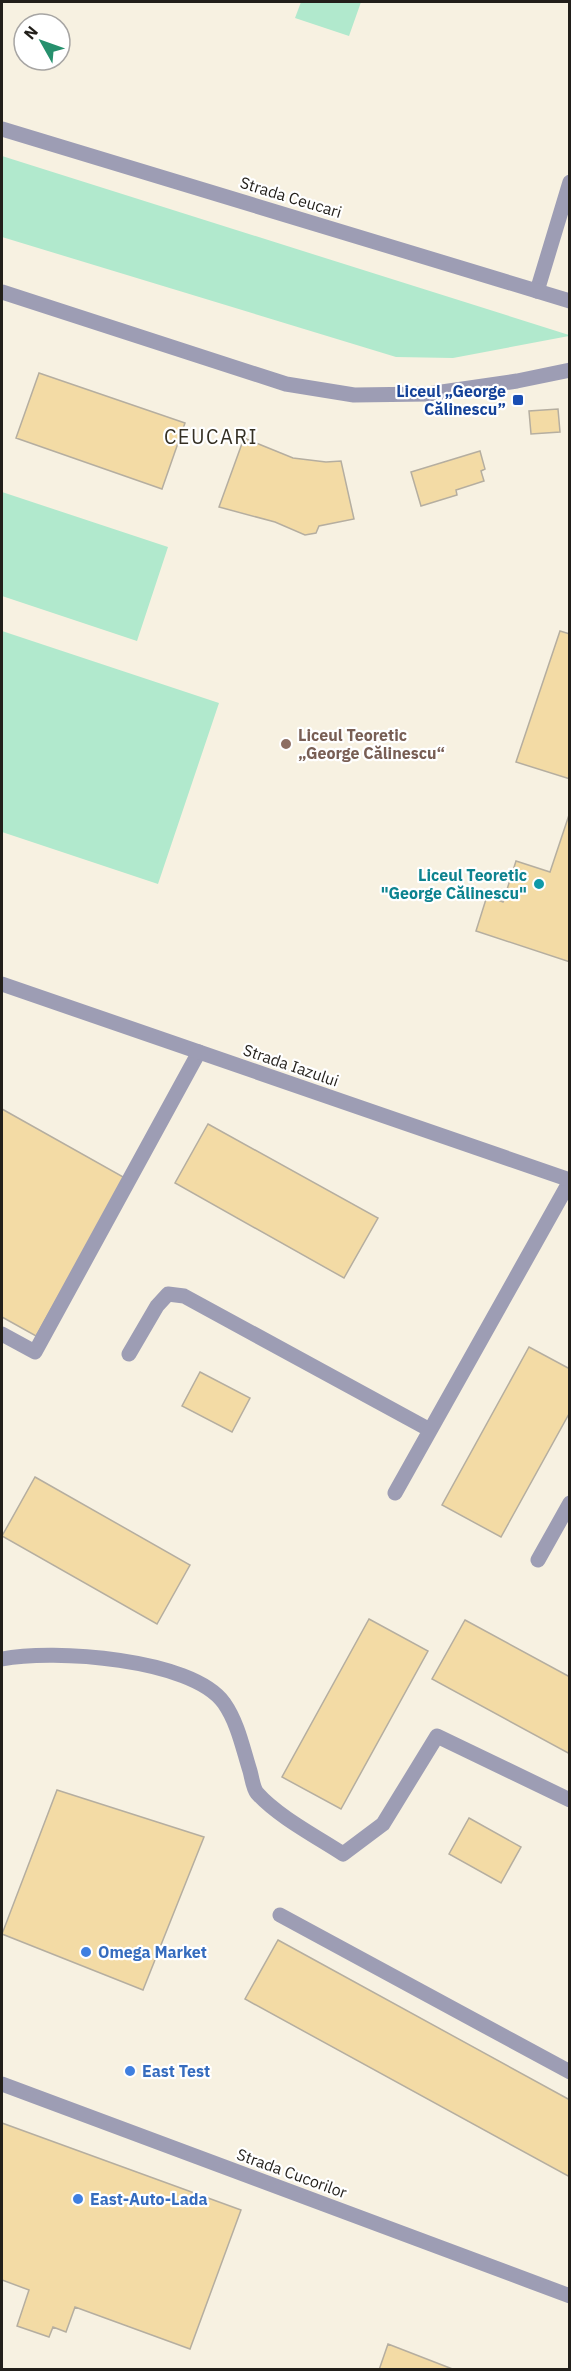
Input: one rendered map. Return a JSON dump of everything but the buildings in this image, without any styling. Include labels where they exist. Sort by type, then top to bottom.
[{"type":"street","name":"Strada Ceucari","points":[[2,129],[570,302]]},
{"type":"street","points":[[537,291],[570,182]]},
{"type":"street","points":[[2,292],[286,384],[354,395],[428,394],[517,381],[570,370]]},
{"type":"street","name":"Strada Iazului","points":[[2,984],[570,1181]]},
{"type":"street","points":[[2,1334],[35,1352],[199,1052]]},
{"type":"street","points":[[395,1493],[570,1181]]},
{"type":"street","points":[[129,1354],[157,1306],[168,1294],[184,1296],[430,1430]]},
{"type":"street","points":[[538,1560],[570,1503]]},
{"type":"street","points":[[2,1659],[16,1656],[54,1655],[132,1662],[167,1670],[201,1685],[223,1701],[234,1721],[256,1792],[288,1819],[343,1854],[383,1824],[437,1736],[570,1800]]},
{"type":"street","points":[[280,1915],[570,2072]]},
{"type":"street","name":"Strada Cucorilor","points":[[2,2084],[570,2296]]},
{"type":"green space","points":[[301,2],[361,2],[349,36],[295,18]]},
{"type":"green space","points":[[2,156],[569,336],[453,358],[396,357],[2,237]]},
{"type":"green space","points":[[2,492],[168,547],[137,641],[2,596]]},
{"type":"green space","points":[[2,631],[219,703],[158,884],[2,832]]},
{"type":"place","name":"Liceul „George Călinescu”","points":[[518,400]]},
{"type":"place","name":"Liceul Teoretic „George Călinescu“","points":[[286,744]]},
{"type":"place","name":"Liceul Teoretic \"George Călinescu\"","points":[[539,884]]},
{"type":"place","name":"Omega Market","points":[[86,1952]]},
{"type":"place","name":"East Test","points":[[130,2071]]},
{"type":"place","name":"East-Auto-Lada","points":[[78,2199]]},
{"type":"district","name":"CEUCARI","points":[[211,437]]}]
